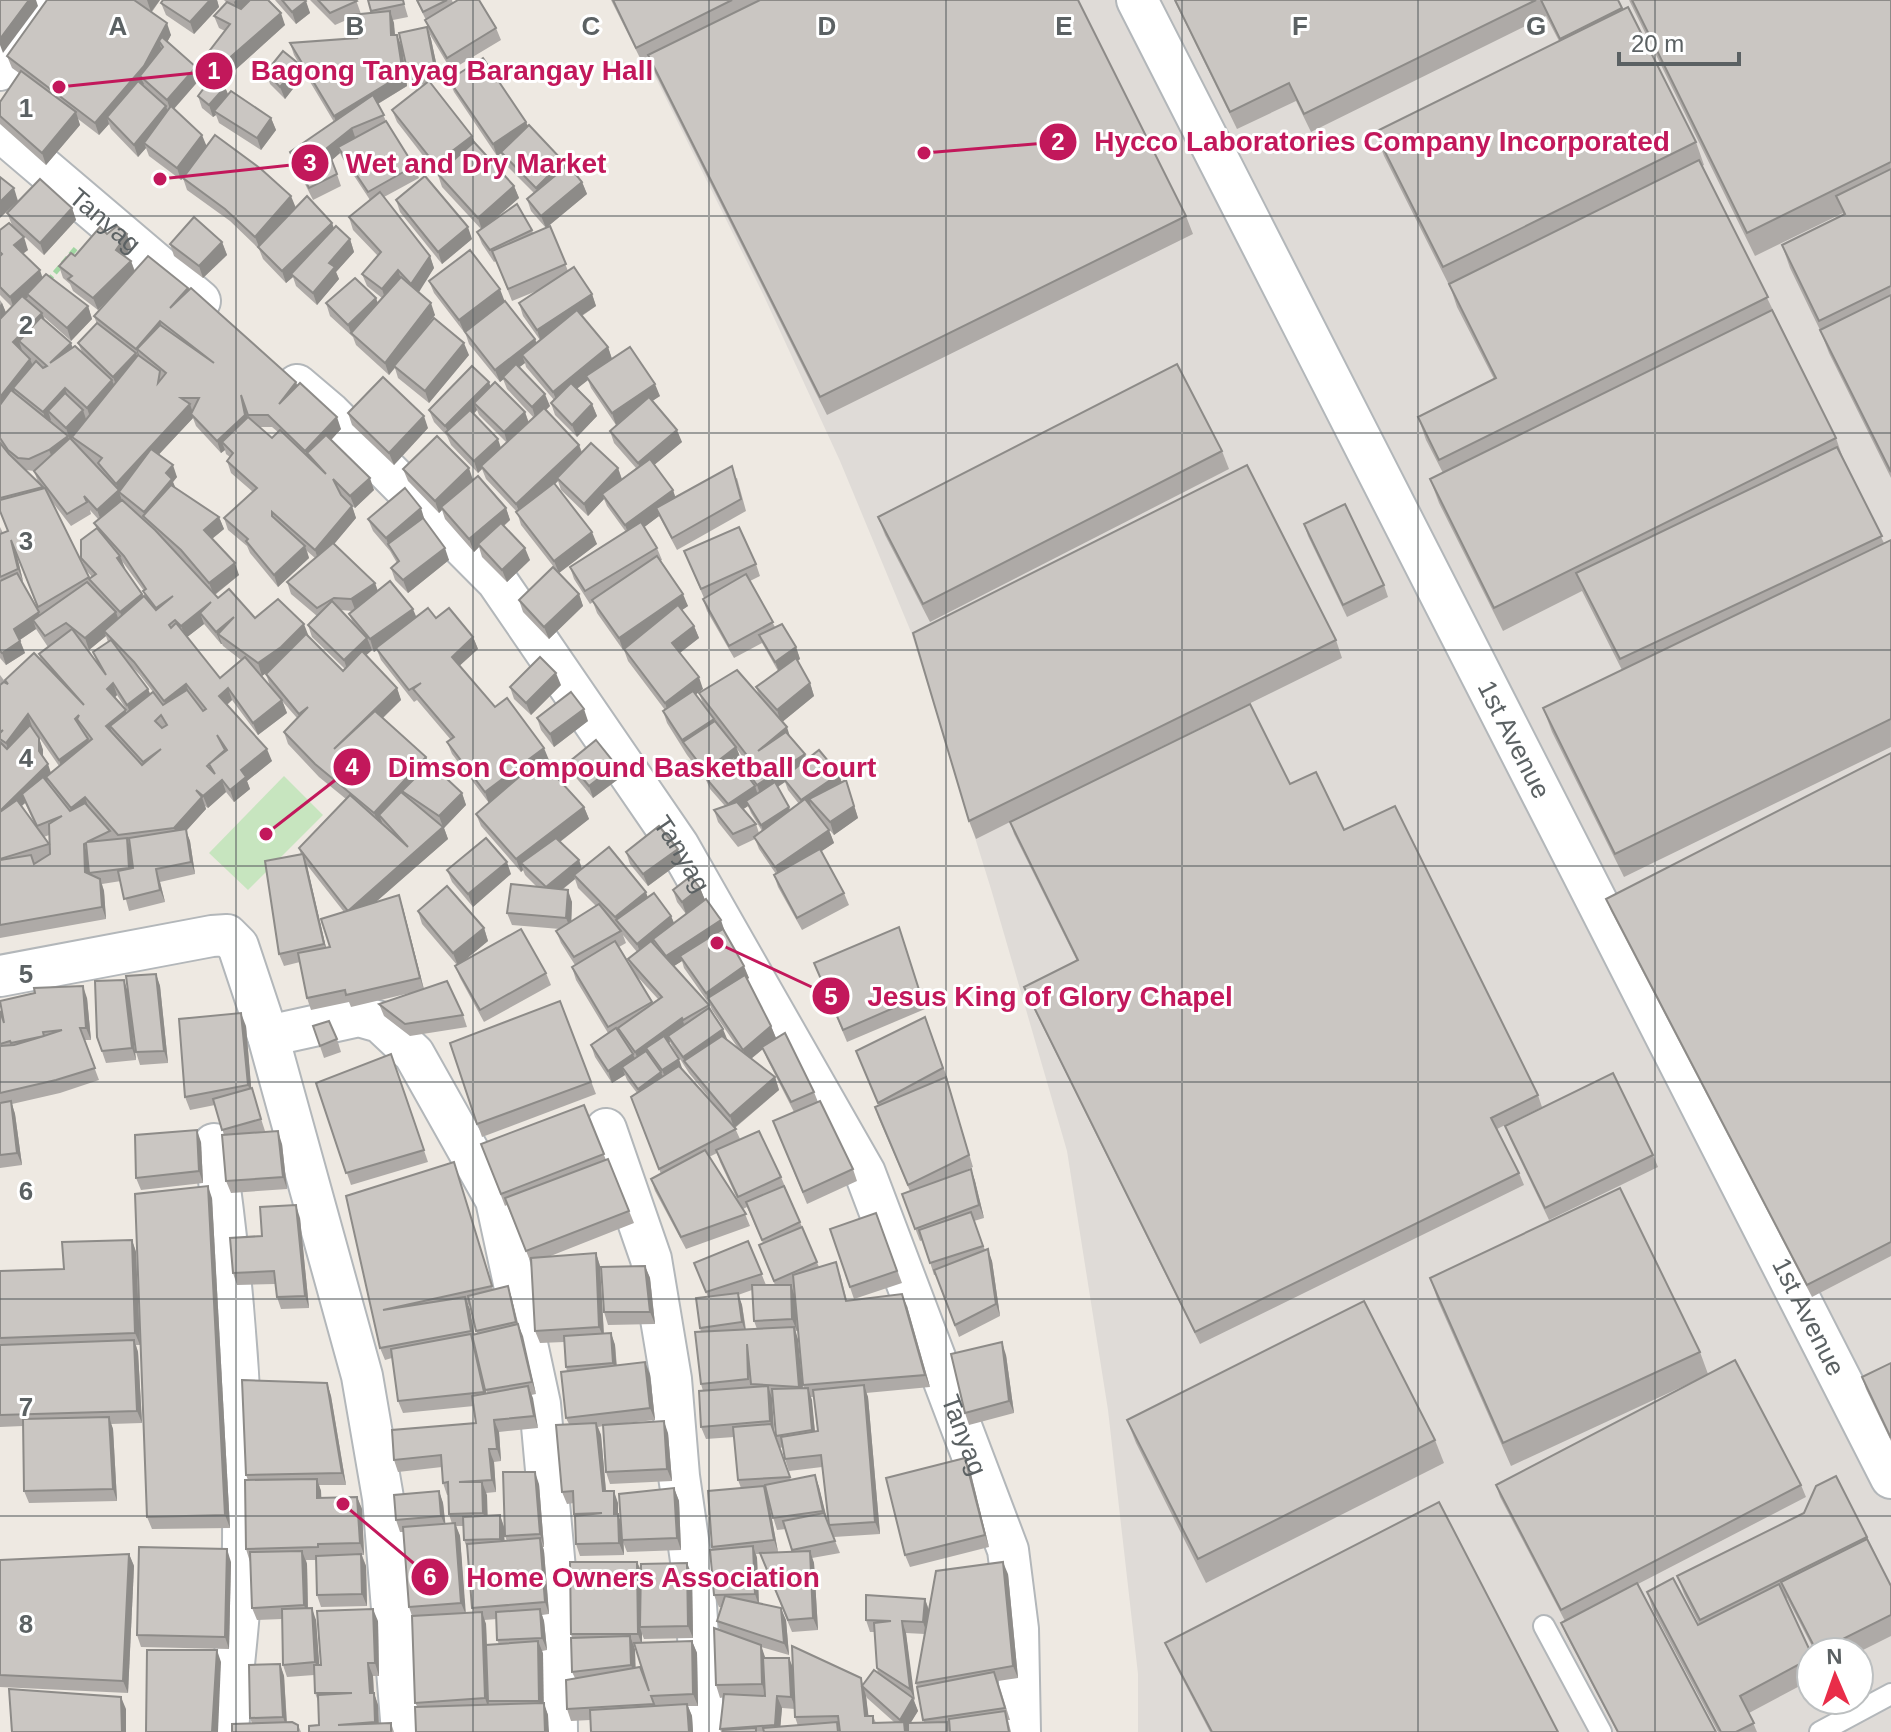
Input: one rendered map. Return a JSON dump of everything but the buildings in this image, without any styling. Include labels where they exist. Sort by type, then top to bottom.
[{"type":"street","points":[[0,70],[56,0]]},
{"type":"street","name":"1st Avenue","points":[[1137,0],[1891,1478]]},
{"type":"street","name":"Tanyag","points":[[0,131],[224,322]]},
{"type":"street","name":"Tanyag","points":[[271,362],[330,413],[497,581],[678,845],[865,1173],[1008,1550],[1018,1629],[1020,1732]]},
{"type":"street","points":[[0,976],[212,936],[227,935],[238,946],[268,1036],[362,1376],[383,1498],[402,1732]]},
{"type":"street","points":[[268,1036],[359,1016],[380,1022],[414,1054],[496,1200],[540,1404],[555,1569],[557,1732]]},
{"type":"street","points":[[606,1129],[651,1259],[671,1379],[679,1476],[695,1589],[704,1732]]},
{"type":"street","points":[[214,1144],[232,1291],[242,1486],[243,1548],[228,1732]]},
{"type":"lane","points":[[1544,1626],[1601,1732]]},
{"type":"lane","points":[[1820,1732],[1891,1694]]},
{"type":"path","points":[[40,289],[74,250],[107,220]]},
{"type":"shaded area","points":[[617,0],[1891,0],[1891,1732],[1138,1732],[1138,1674],[1108,1410],[1067,1151],[991,889],[911,632],[840,461],[763,294]]},
{"type":"green space","points":[[284,776],[323,815],[248,890],[209,853]]},
{"type":"place","name":"Bagong Tanyag Barangay Hall","points":[[59,87]]},
{"type":"place","name":"Hycco Laboratories Company Incorporated","points":[[924,153]]},
{"type":"place","name":"Wet and Dry Market","points":[[160,179]]},
{"type":"place","name":"Dimson Compound Basketball Court","points":[[266,834]]},
{"type":"place","name":"Jesus King of Glory Chapel","points":[[717,943]]},
{"type":"place","name":"Home Owners Association","points":[[343,1504]]}]
